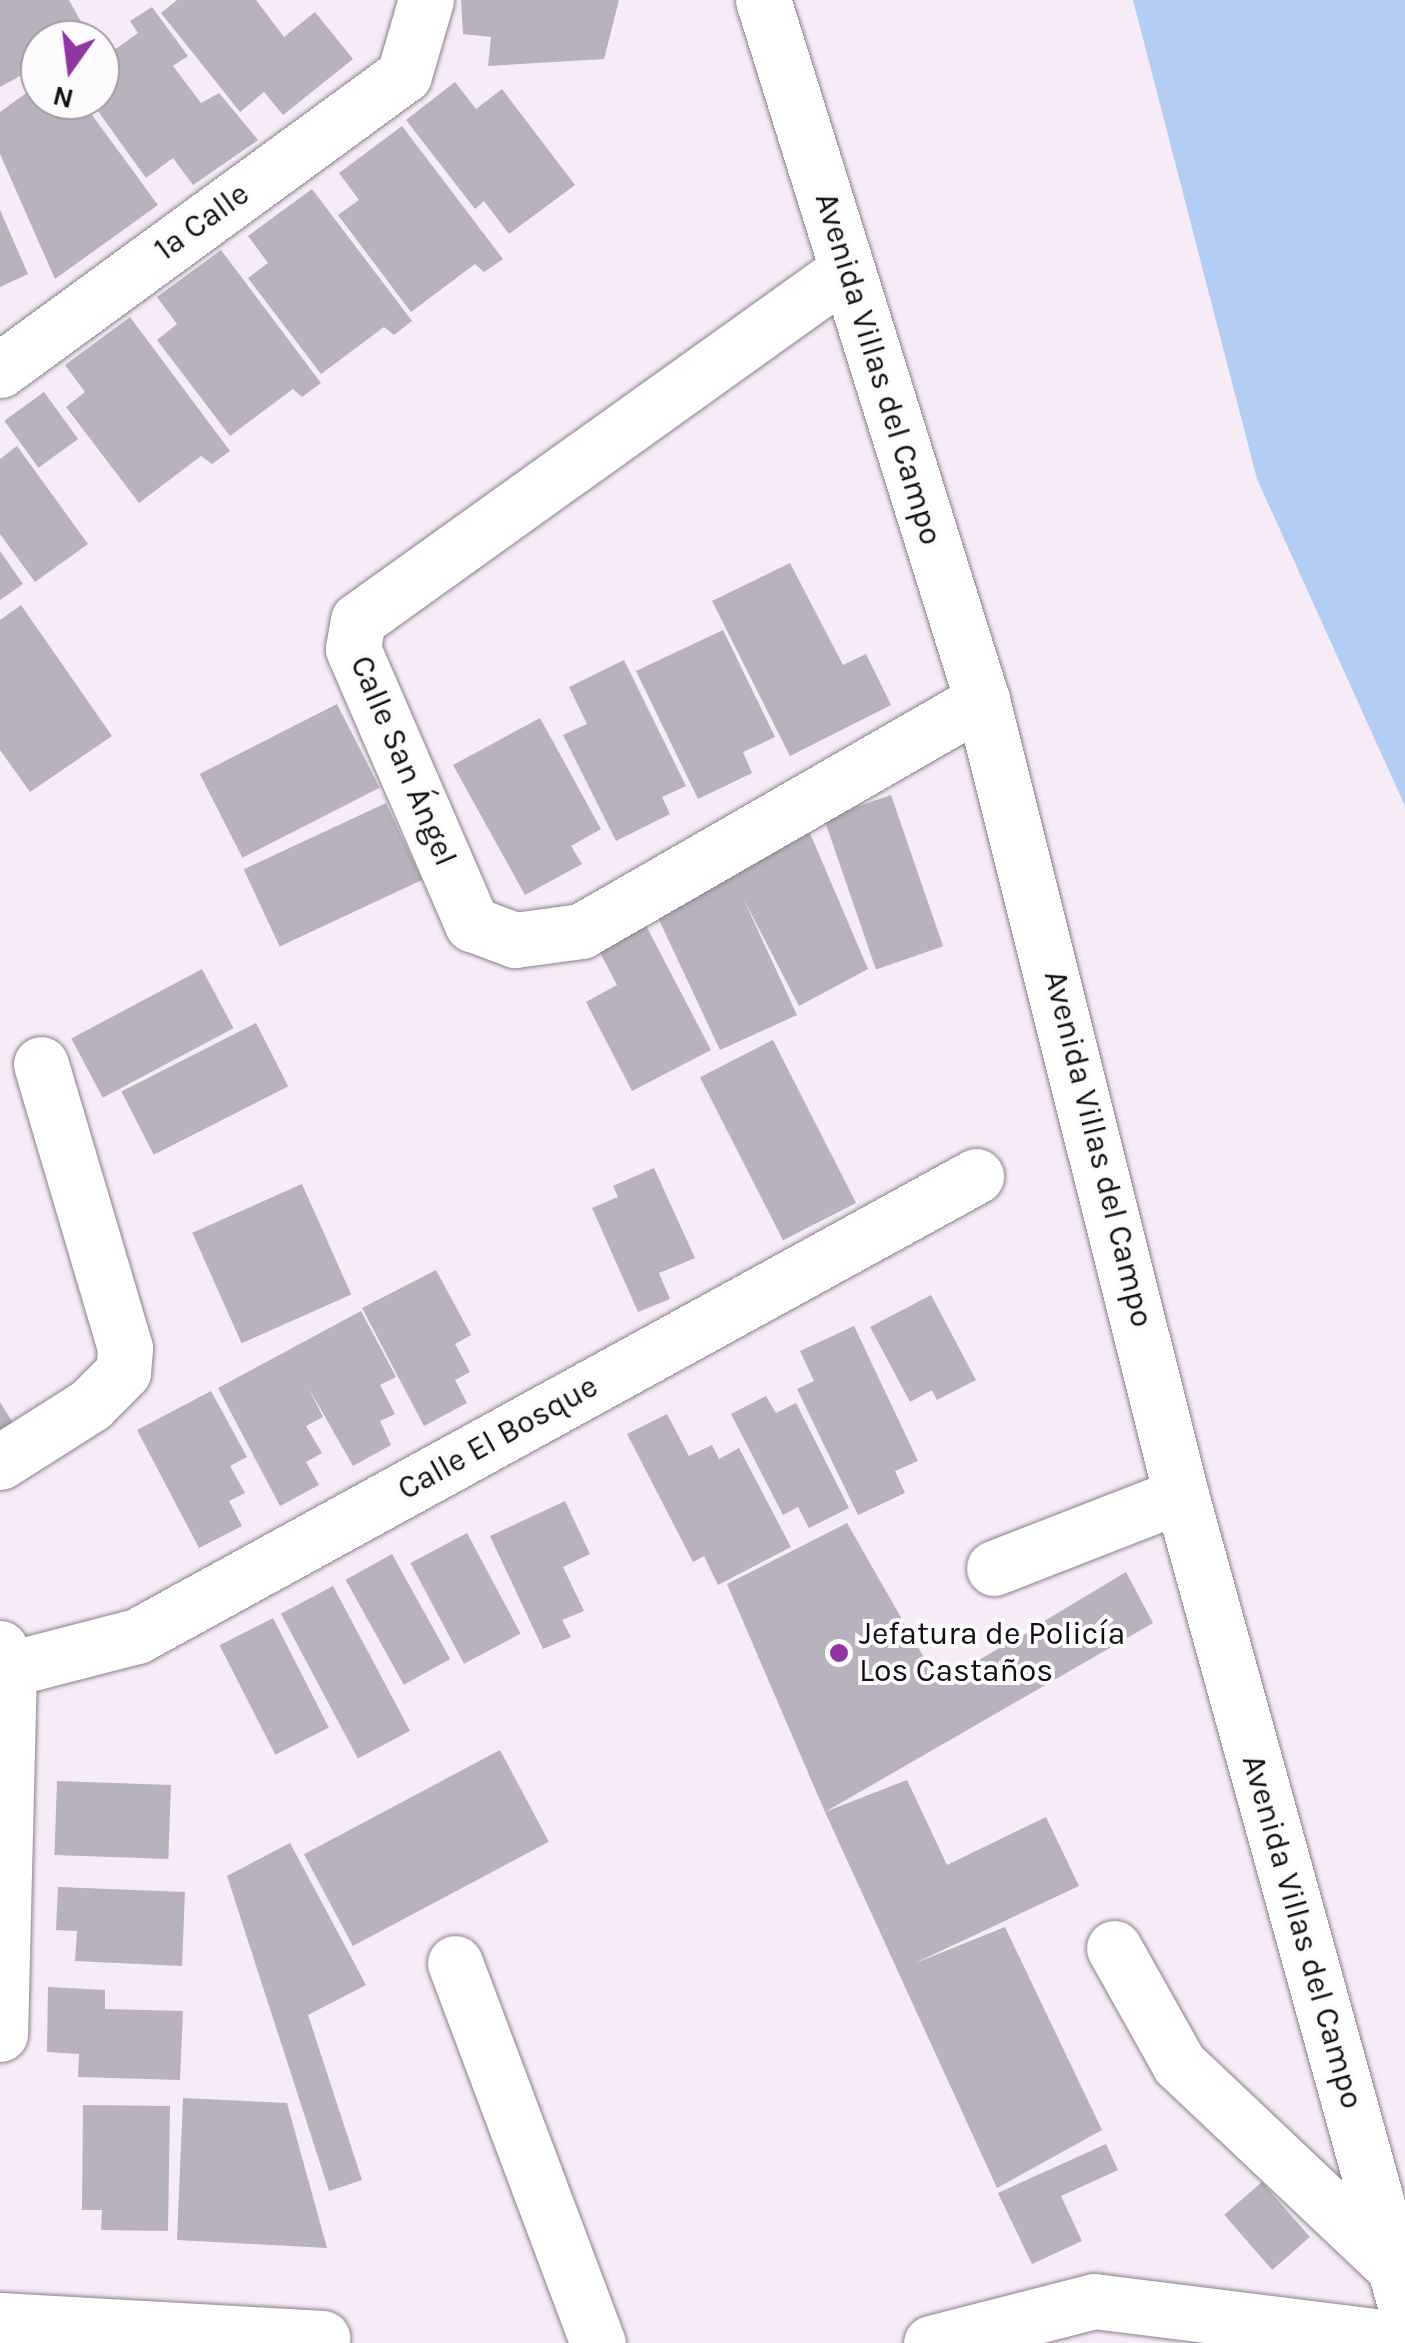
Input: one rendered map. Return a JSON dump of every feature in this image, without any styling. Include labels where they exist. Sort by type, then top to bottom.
[{"type":"street","name":"1a Calle","points":[[0,370],[404,75],[426,0]]},
{"type":"street","name":"Avenida Villas del Campo","points":[[763,0],[982,700],[1181,1495],[1400,2287]]},
{"type":"street","name":"Calle San Ángel","points":[[848,270],[358,620],[353,650],[472,924],[516,940],[581,931],[982,700]]},
{"type":"street","points":[[0,1462],[90,1405],[123,1372],[125,1348],[41,1064]]},
{"type":"street","name":"Calle El Bosque","points":[[4,1658],[137,1636],[976,1176]]},
{"type":"street","points":[[994,1568],[1181,1495]]},
{"type":"street","points":[[0,2034],[4,1658]]},
{"type":"street","points":[[1114,1948],[1179,2064],[1400,2287]]},
{"type":"street","points":[[455,1963],[598,2343]]},
{"type":"street","points":[[932,2343],[1094,2302],[1405,2340]]},
{"type":"street","points":[[0,2320],[322,2338]]},
{"type":"water","points":[[1133,0],[1405,0],[1405,806],[1257,479]]},
{"type":"building","points":[[0,0],[69,0],[80,20],[20,20],[20,76],[0,87]]},
{"type":"building","points":[[177,0],[256,0],[284,37],[315,12],[353,59],[283,115],[264,92],[240,112],[161,13]]},
{"type":"building","points":[[461,0],[619,0],[604,59],[488,66],[491,37],[463,34]]},
{"type":"building","points":[[152,7],[188,56],[173,66],[201,103],[219,93],[258,140],[193,185],[173,158],[146,178],[104,120],[120,120],[120,46],[138,33],[130,21]]},
{"type":"building","points":[[455,82],[476,109],[502,89],[575,185],[509,234],[484,201],[475,209],[406,120]]},
{"type":"building","points":[[20,98],[20,120],[96,120],[158,205],[55,279],[0,154],[0,112]]},
{"type":"building","points":[[402,126],[503,259],[484,272],[475,264],[411,312],[338,215],[359,200],[339,173]]},
{"type":"building","points":[[312,189],[412,321],[394,335],[384,327],[321,374],[248,278],[268,263],[248,236]]},
{"type":"building","points":[[0,210],[28,274],[0,287]]},
{"type":"building","points":[[221,250],[321,383],[302,397],[293,389],[230,436],[157,340],[177,324],[157,297]]},
{"type":"building","points":[[130,317],[230,451],[212,464],[201,456],[139,503],[66,407],[85,392],[65,365]]},
{"type":"building","points":[[44,392],[78,439],[38,468],[4,421]]},
{"type":"building","points":[[17,446],[88,544],[35,582],[0,534],[0,459]]},
{"type":"building","points":[[0,551],[23,584],[0,600]]},
{"type":"building","points":[[790,563],[843,665],[866,654],[891,705],[790,756],[712,601]]},
{"type":"building","points":[[21,605],[112,736],[30,792],[0,750],[0,620]]},
{"type":"building","points":[[723,630],[775,737],[743,752],[752,773],[698,799],[636,671]]},
{"type":"building","points":[[624,660],[686,786],[662,797],[670,814],[616,841],[563,735],[587,724],[569,687]]},
{"type":"building","points":[[337,704],[380,788],[242,858],[200,774]]},
{"type":"building","points":[[540,718],[601,829],[571,846],[582,864],[525,895],[453,765]]},
{"type":"building","points":[[891,795],[943,946],[876,969],[824,818]]},
{"type":"building","points":[[386,803],[422,880],[280,946],[244,869]]},
{"type":"building","points":[[809,831],[868,969],[799,1006],[743,898],[797,1015],[720,1050],[653,907]]},
{"type":"building","points":[[642,918],[711,1050],[632,1091],[586,1002],[617,985],[595,943]]},
{"type":"building","points":[[202,969],[233,1028],[103,1098],[71,1038]]},
{"type":"building","points":[[256,1023],[288,1086],[154,1155],[121,1092]]},
{"type":"building","points":[[773,1040],[856,1203],[783,1240],[700,1077]]},
{"type":"building","points":[[654,1168],[695,1258],[659,1273],[670,1299],[638,1312],[592,1208],[618,1197],[613,1186]]},
{"type":"building","points":[[302,1184],[351,1295],[242,1343],[192,1233]]},
{"type":"building","points":[[436,1270],[471,1335],[455,1344],[470,1372],[455,1380],[467,1403],[424,1426],[362,1308]]},
{"type":"building","points":[[931,1295],[976,1380],[937,1400],[932,1390],[910,1402],[870,1327]]},
{"type":"building","points":[[361,1311],[396,1377],[380,1385],[395,1414],[380,1421],[391,1445],[353,1466],[308,1387],[323,1417],[306,1426],[322,1453],[306,1462],[319,1485],[280,1506],[218,1388]]},
{"type":"building","points":[[854,1326],[918,1461],[895,1471],[905,1493],[858,1515],[797,1389],[814,1381],[800,1351]]},
{"type":"building","points":[[211,1391],[247,1457],[230,1466],[245,1493],[229,1501],[242,1526],[199,1548],[137,1430]]},
{"type":"building","points":[[766,1396],[776,1413],[796,1403],[849,1508],[809,1528],[798,1507],[783,1515],[731,1414]]},
{"type":"building","points":[[0,1402],[13,1423],[0,1430]]},
{"type":"building","points":[[667,1414],[689,1456],[712,1445],[719,1459],[739,1448],[791,1547],[718,1585],[704,1556],[693,1562],[627,1434]]},
{"type":"building","points":[[565,1501],[590,1554],[563,1567],[584,1611],[562,1620],[571,1637],[543,1649],[490,1536]]},
{"type":"building","name":"Jefatura de Policía Los Castaños","points":[[847,1523],[939,1684],[1126,1572],[1153,1623],[825,1812],[727,1584]]},
{"type":"building","points":[[467,1533],[521,1634],[464,1664],[410,1563]]},
{"type":"building","points":[[392,1554],[450,1659],[404,1685],[346,1580]]},
{"type":"building","points":[[333,1586],[410,1731],[358,1759],[281,1614]]},
{"type":"building","points":[[273,1618],[329,1728],[275,1755],[220,1645]]},
{"type":"building","points":[[500,1750],[549,1842],[353,1946],[304,1854]]},
{"type":"building","points":[[907,1780],[947,1865],[1046,1817],[1079,1886],[913,1964],[1005,1927],[1102,2130],[997,2188],[825,1812]]},
{"type":"building","points":[[57,1781],[171,1785],[168,1859],[54,1855]]},
{"type":"building","points":[[290,1843],[366,1985],[308,2015],[362,2180],[329,2191],[227,1876]]},
{"type":"building","points":[[58,1887],[185,1892],[182,1966],[75,1961],[77,1931],[56,1930]]},
{"type":"building","points":[[48,1987],[105,1990],[105,2009],[183,2011],[180,2080],[78,2077],[79,2054],[47,2052]]},
{"type":"building","points":[[183,2098],[287,2103],[327,2248],[177,2240]]},
{"type":"building","points":[[83,2105],[170,2106],[168,2231],[101,2230],[102,2210],[82,2210]]},
{"type":"building","points":[[1106,2144],[1118,2170],[1061,2196],[1082,2241],[1032,2264],[998,2193]]},
{"type":"building","points":[[1262,2182],[1310,2237],[1272,2270],[1224,2215]]},
{"type":"place","name":"Jefatura de Policía Los Castaños","points":[[839,1653]]}]
